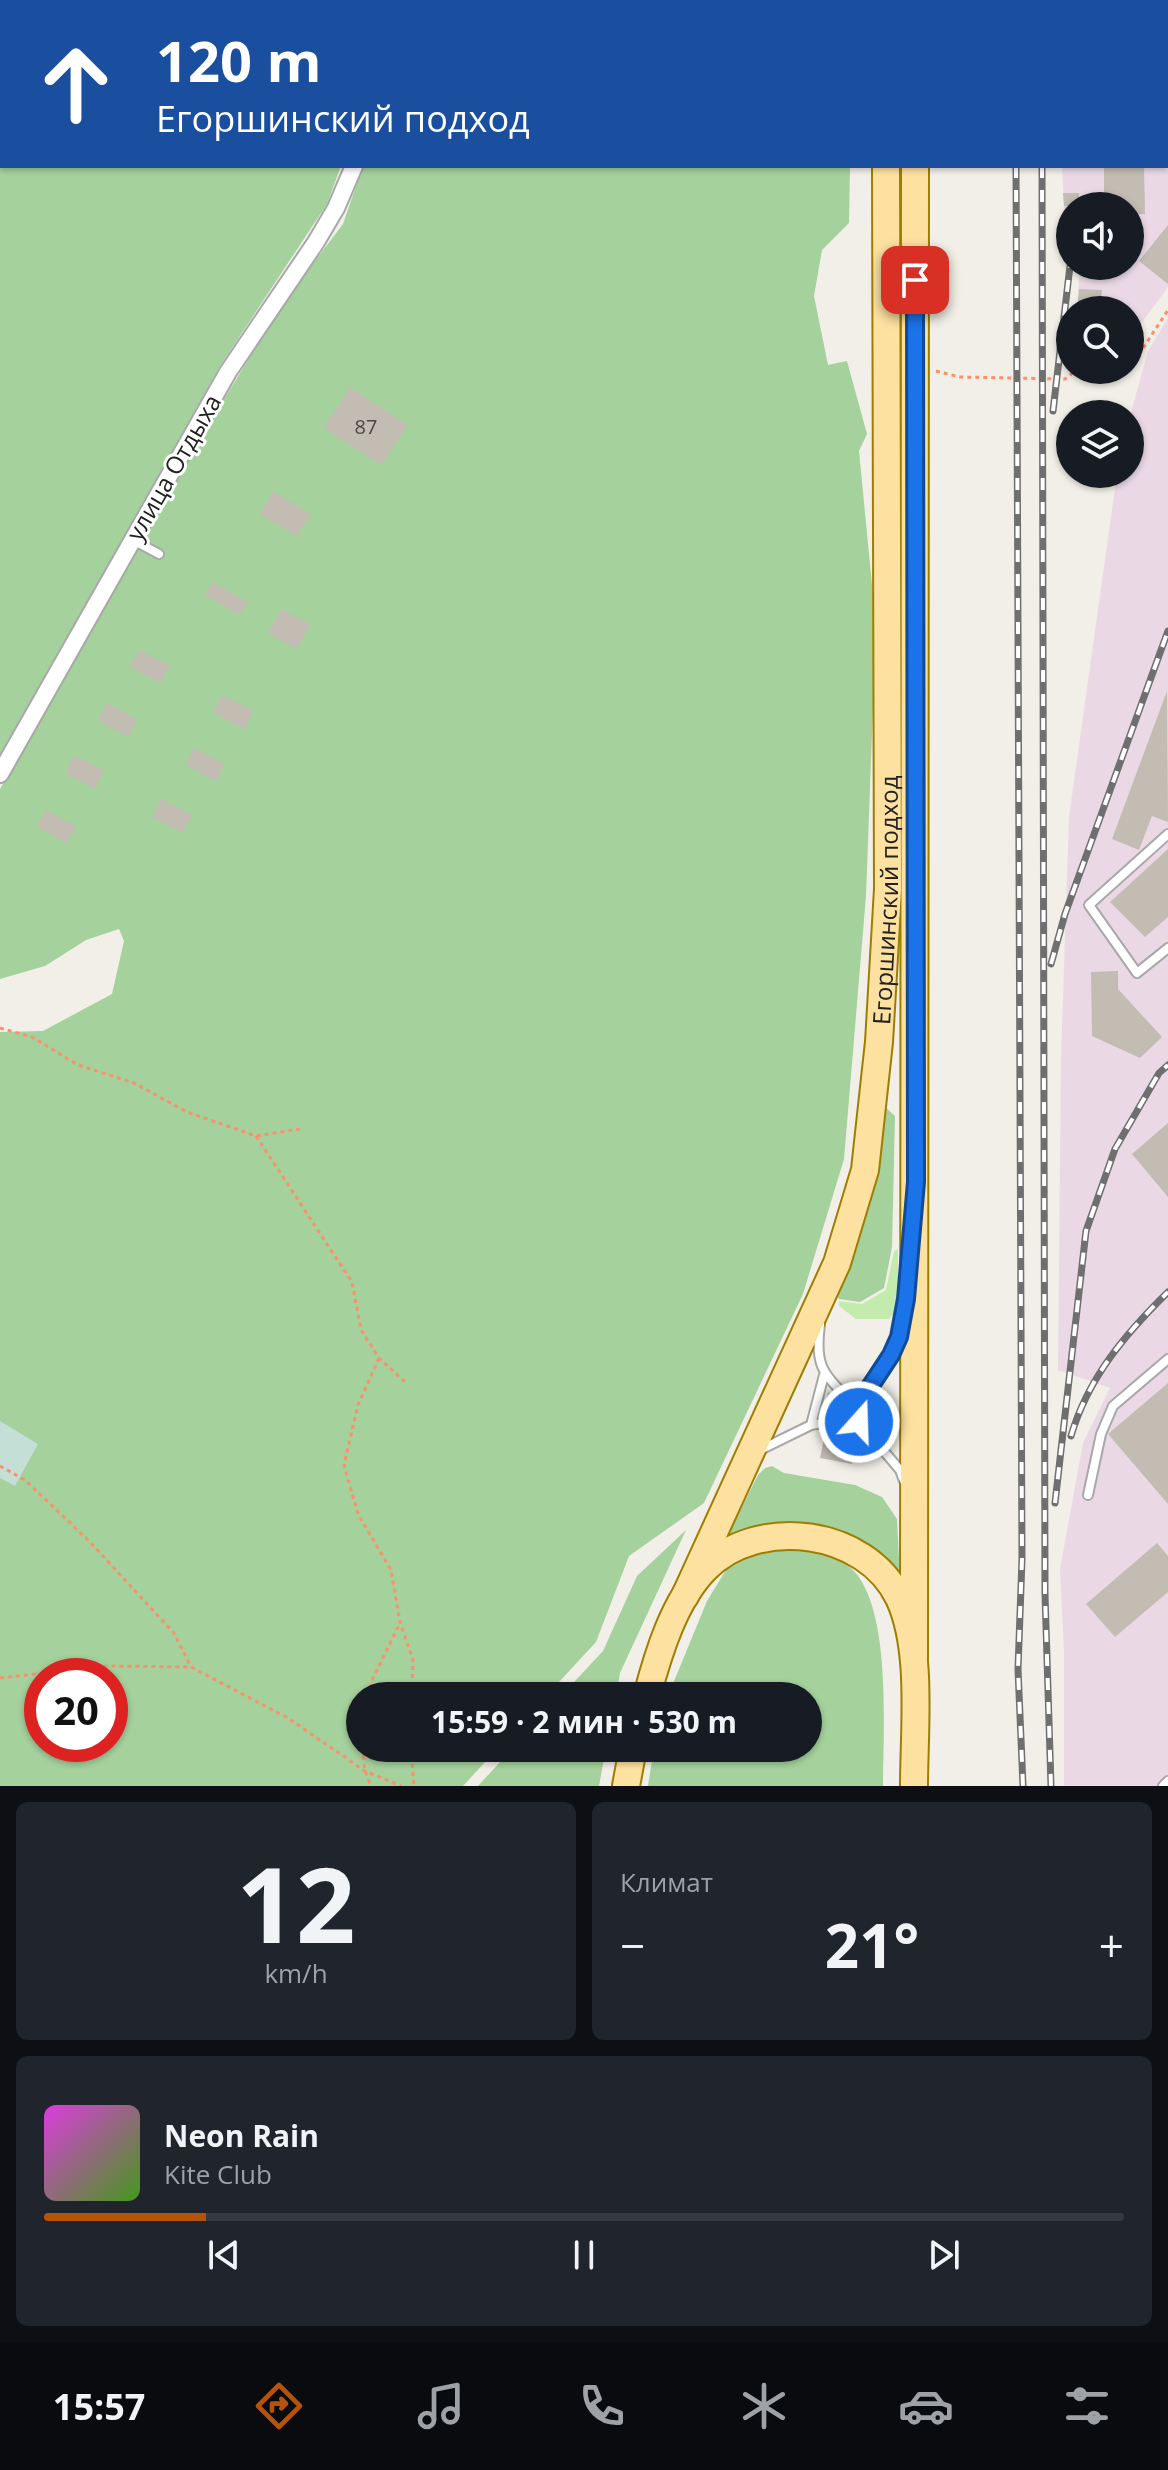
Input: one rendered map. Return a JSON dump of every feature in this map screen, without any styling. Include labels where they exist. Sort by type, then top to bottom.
[{"type":"main road","name":"Егоршинский подход","points":[[652,1682],[685,1596],[837,1263],[865,1170],[885,963],[888,889],[886,168]]},
{"type":"main road","name":"Егоршинский подход","points":[[914,1659],[915,168]]},
{"type":"main road","points":[[685,1596],[716,1560],[743,1545],[797,1537],[835,1542],[867,1559],[890,1583],[903,1607],[914,1659],[914,1786]]},
{"type":"main road","points":[[626,1786],[630,1762]]},
{"type":"street","name":"улица Отдыха","points":[[0,774],[228,372],[316,242],[336,208],[353,168]]},
{"type":"lane","points":[[132,540],[159,554]]},
{"type":"lane","points":[[1168,834],[1089,905],[1137,973],[1168,948]]},
{"type":"lane","points":[[915,1520],[900,1470],[859,1422],[862,1399],[899,1337],[906,1299],[916,1182]]},
{"type":"lane","points":[[811,1425],[824,1375],[819,1350],[821,1317],[837,1263]]},
{"type":"lane","points":[[1088,1495],[1101,1434],[1113,1406],[1168,1359]]},
{"type":"lane","points":[[750,1455],[811,1425],[844,1419],[847,1397],[824,1375]]},
{"type":"lane","points":[[1163,1786],[1168,1781]]},
{"type":"path","points":[[1144,346],[1168,310]]},
{"type":"path","points":[[915,366],[960,377],[1056,379]]},
{"type":"path","points":[[0,1028],[32,1037],[78,1065],[134,1083],[187,1112],[256,1136],[300,1129]]},
{"type":"path","points":[[256,1136],[352,1282],[361,1330],[379,1358],[405,1382]]},
{"type":"path","points":[[379,1358],[358,1405],[344,1465],[358,1514],[391,1570],[400,1622],[413,1660],[412,1682]]},
{"type":"path","points":[[0,1466],[25,1480],[89,1541],[174,1633],[191,1667]]},
{"type":"path","points":[[372,1682],[400,1622]]},
{"type":"path","points":[[0,1678],[109,1666],[191,1667],[288,1718],[365,1771],[401,1786]]},
{"type":"path","points":[[364,1762],[371,1786]]},
{"type":"path","points":[[412,1762],[414,1786]]},
{"type":"shaded area","points":[[1062,168],[1168,168],[1168,287],[1144,320],[1144,296],[1078,296],[1079,280],[1144,280],[1144,192],[1063,192]]},
{"type":"shaded area","points":[[1168,318],[1168,1786],[1064,1786],[1064,1652],[1060,1569],[1083,1443],[1110,1388],[1058,1370],[1061,1058],[1069,817],[1115,488],[1144,488],[1144,400],[1134,400],[1139,384],[1144,384],[1148,351]]},
{"type":"shaded area","points":[[0,1421],[38,1444],[15,1486],[0,1478]]},
{"type":"green space","points":[[0,168],[340,168],[327,204],[220,366],[0,756]]},
{"type":"green space","points":[[362,168],[850,168],[849,223],[822,250],[814,296],[828,365],[847,361],[867,434],[859,451],[876,626],[866,896],[844,1159],[803,1294],[704,1503],[629,1556],[596,1642],[559,1682],[346,1682],[346,1762],[485,1762],[463,1786],[0,1786],[0,1032],[43,1031],[112,994],[124,941],[119,929],[86,940],[45,966],[0,979],[0,789],[139,538],[283,303],[343,224]]},
{"type":"green space","points":[[885,1107],[895,1116],[892,1247],[884,1288],[860,1302],[839,1299],[836,1294],[878,1117]]},
{"type":"green space","points":[[898,1249],[898,1308],[889,1319],[856,1319],[839,1306],[839,1301],[862,1304],[886,1290],[894,1251]]},
{"type":"green space","points":[[772,1466],[784,1473],[855,1485],[882,1497],[897,1519],[900,1581],[864,1547],[724,1543],[758,1475]]},
{"type":"green space","points":[[686,1530],[618,1682],[574,1682],[603,1651],[637,1576]]},
{"type":"green space","points":[[816,1548],[853,1570],[865,1589],[874,1613],[883,1673],[883,1786],[648,1786],[652,1762],[822,1762],[822,1682],[674,1682],[707,1601],[726,1570],[762,1550]]},
{"type":"green space","points":[[500,1762],[603,1762],[599,1786],[478,1786]]},
{"type":"building","points":[[1104,168],[1144,168],[1145,214],[1144,192],[1104,192]]},
{"type":"building","points":[[1168,225],[1168,284],[1144,265],[1144,255]]},
{"type":"building","points":[[1079,289],[1102,290],[1101,296],[1078,296]]},
{"type":"building","points":[[350,387],[408,425],[381,465],[324,428]]},
{"type":"building","points":[[273,491],[311,514],[297,536],[260,514]]},
{"type":"building","points":[[212,582],[248,602],[240,615],[205,595]]},
{"type":"building","points":[[281,609],[310,624],[297,649],[268,634]]},
{"type":"building","points":[[139,650],[170,666],[160,683],[130,667]]},
{"type":"building","points":[[1167,691],[1168,822],[1152,816],[1139,850],[1112,839]]},
{"type":"building","points":[[222,695],[253,711],[244,729],[213,712]]},
{"type":"building","points":[[107,703],[137,719],[128,737],[98,720]]},
{"type":"building","points":[[194,748],[225,764],[216,781],[185,765]]},
{"type":"building","points":[[74,755],[104,771],[95,789],[65,773]]},
{"type":"building","points":[[161,799],[192,815],[183,833],[152,817]]},
{"type":"building","points":[[46,810],[76,826],[67,843],[37,827]]},
{"type":"building","points":[[1168,849],[1168,917],[1145,937],[1110,902]]},
{"type":"building","points":[[1118,971],[1118,989],[1162,1037],[1140,1058],[1092,1036],[1091,972]]},
{"type":"building","points":[[1168,1123],[1168,1197],[1132,1154]]},
{"type":"building","points":[[1168,1383],[1168,1504],[1108,1434]]},
{"type":"building","points":[[828,1392],[840,1400],[838,1413],[829,1415],[830,1409],[825,1408]]},
{"type":"building","points":[[854,1396],[852,1423],[858,1432],[852,1464],[820,1458],[826,1429],[850,1423]]},
{"type":"building","points":[[1157,1543],[1168,1556],[1168,1592],[1115,1637],[1086,1604]]},
{"type":"railway","points":[[1016,168],[1022,1559],[1018,1669],[1023,1786]]},
{"type":"railway","points":[[1042,168],[1045,1594],[1051,1786]]},
{"type":"railway","points":[[1053,411],[1068,280]]},
{"type":"railway","points":[[1051,964],[1065,914],[1168,631]]},
{"type":"railway","points":[[1055,1503],[1086,1231],[1115,1149],[1159,1073],[1168,1065]]},
{"type":"railway","points":[[1071,1436],[1087,1395],[1110,1358],[1168,1292]]},
{"type":"route","points":[[859,1422],[862,1399],[899,1337],[906,1299],[916,1182],[915,280]]}]
